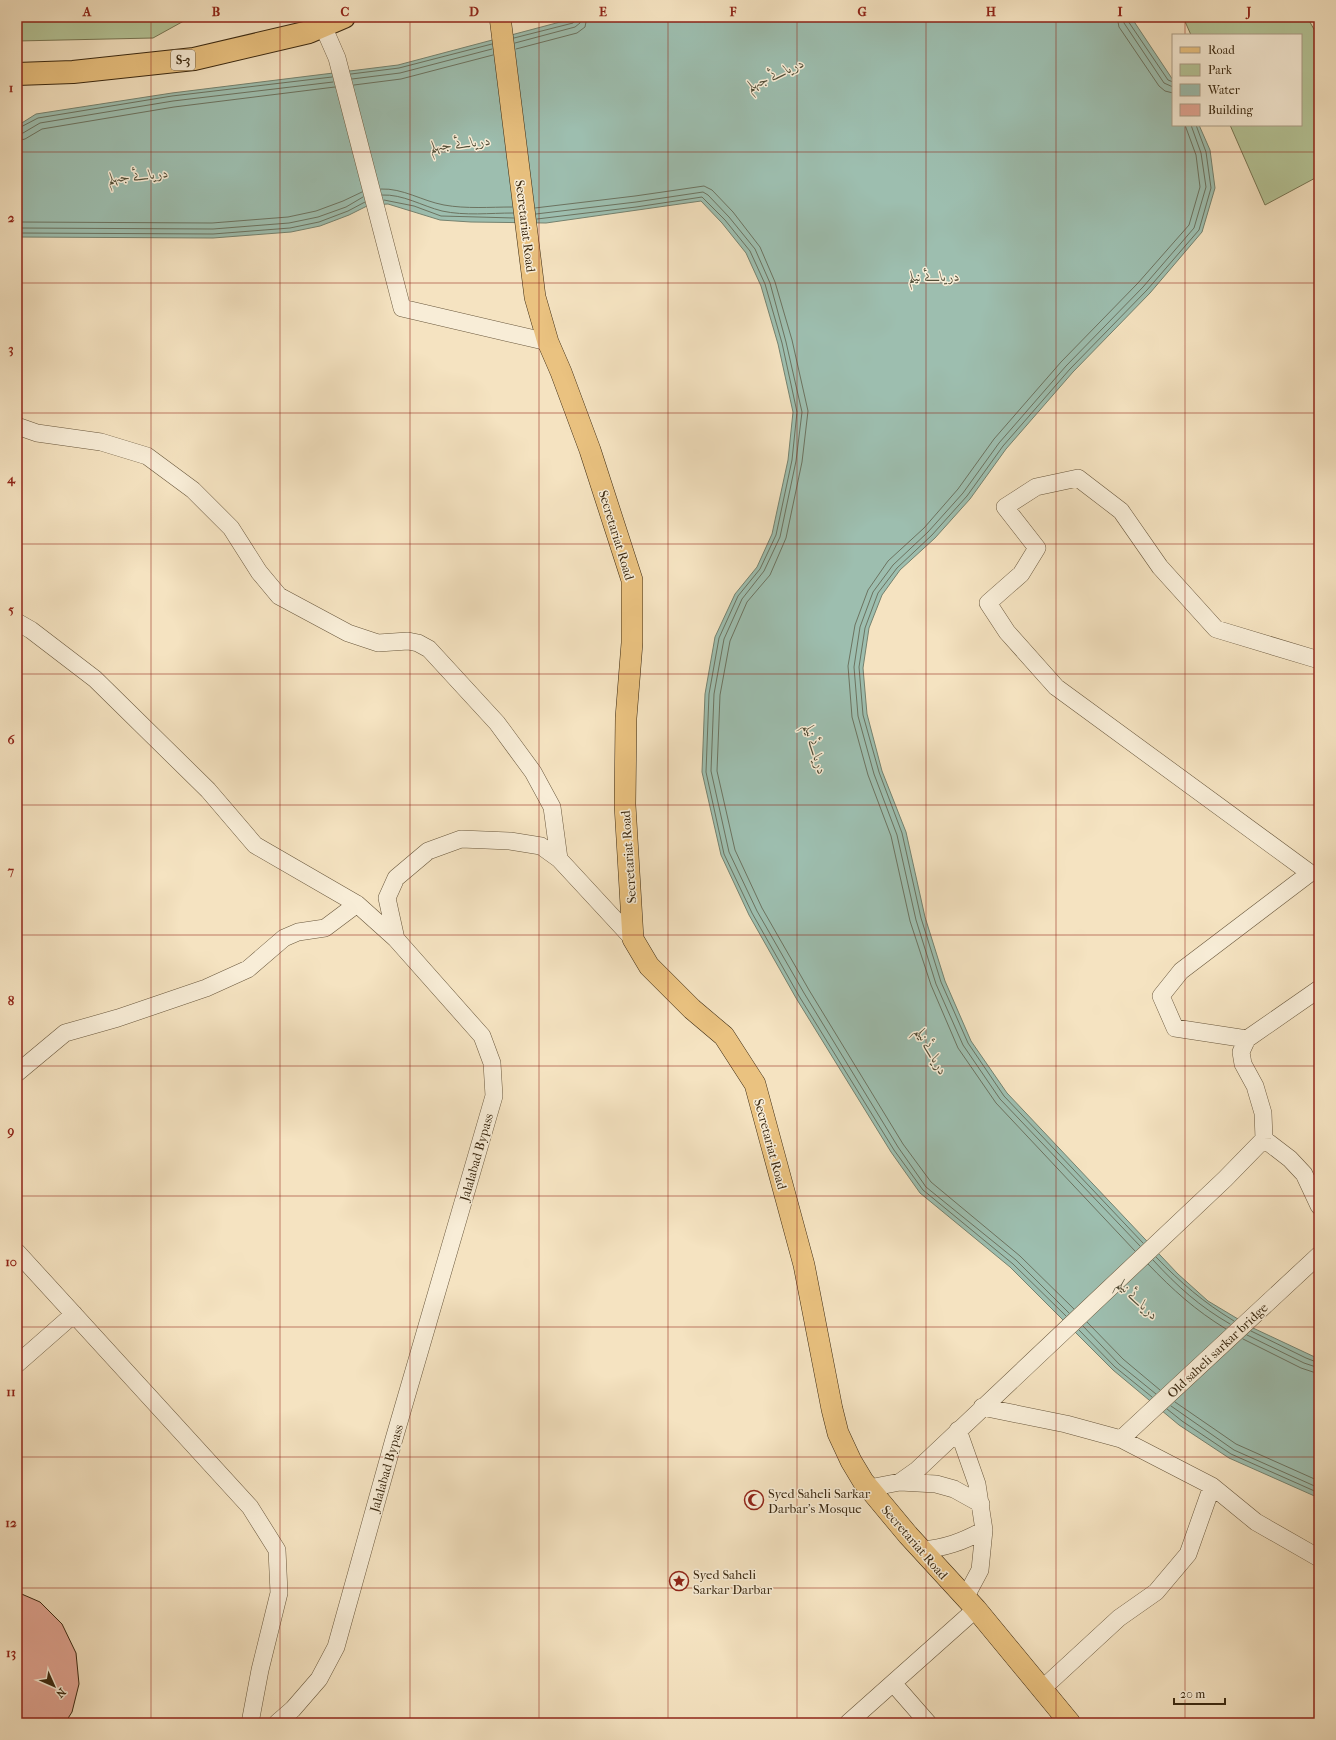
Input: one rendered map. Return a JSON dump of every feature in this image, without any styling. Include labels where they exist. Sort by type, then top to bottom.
[{"type":"highway","name":"S-3","points":[[17,74],[74,72],[194,59],[309,32],[344,17]]},
{"type":"main road","name":"Secretariat Road","points":[[500,17],[535,297],[548,342],[561,372],[590,450],[632,580],[632,643],[626,718],[625,805],[633,939],[649,966],[692,1009],[724,1036],[755,1084],[804,1264],[832,1409],[838,1432],[851,1461],[869,1488],[921,1550],[970,1604],[1070,1723]]},
{"type":"street","points":[[323,26],[337,58],[402,308],[548,342]]},
{"type":"street","points":[[17,426],[37,433],[101,442],[147,456],[193,490],[231,528],[259,572],[279,596],[348,634],[378,643],[408,641],[418,643],[429,649],[497,723],[533,772],[552,807],[559,859]]},
{"type":"street","points":[[1246,1038],[1175,1028],[1161,996],[1181,971],[1310,873],[1056,687],[1007,632],[988,603],[1021,574],[1037,548],[1005,507],[1036,487],[1078,478],[1121,511],[1160,567],[1216,629],[1319,660]]},
{"type":"street","points":[[17,622],[31,630],[95,679],[208,790],[255,846],[357,904],[396,939]]},
{"type":"street","name":"Jalalabad Bypass","points":[[277,1723],[293,1708],[319,1679],[336,1647],[394,1439],[494,1096],[492,1063],[482,1036],[396,939],[387,898],[396,878],[428,851],[461,839],[510,841],[541,846],[559,859],[633,939]]},
{"type":"street","points":[[17,1073],[65,1033],[118,1018],[206,988],[248,969],[284,938],[298,932],[326,928],[357,904]]},
{"type":"street","points":[[900,1482],[917,1470],[1225,1179],[1264,1139],[1263,1113],[1255,1086],[1243,1064],[1241,1052],[1246,1038],[1319,989]]},
{"type":"street","points":[[1264,1139],[1290,1159],[1304,1174],[1319,1206]]},
{"type":"street","points":[[17,1252],[250,1507],[277,1550],[279,1593],[260,1670],[250,1723]]},
{"type":"street","name":"Old saheli sarkar bridge","points":[[1124,1437],[1313,1261]]},
{"type":"street","points":[[17,1364],[74,1314]]},
{"type":"street","points":[[982,1407],[1124,1437],[1212,1486],[1256,1522],[1319,1558]]},
{"type":"street","points":[[848,1723],[893,1683],[970,1604],[980,1570],[984,1530],[977,1484],[958,1430]]},
{"type":"street","points":[[869,1488],[900,1482],[942,1486],[954,1489],[981,1504]]},
{"type":"street","points":[[1042,1689],[1119,1618],[1156,1592],[1188,1554],[1212,1486]]},
{"type":"street","points":[[921,1550],[935,1549],[964,1541],[984,1530]]},
{"type":"street","points":[[893,1683],[928,1723]]},
{"type":"green space","points":[[17,17],[191,17],[153,38],[17,41]]},
{"type":"green space","points":[[1183,17],[1307,17],[1319,38],[1319,176],[1265,205],[1230,126],[1302,126],[1302,34],[1191,34]]},
{"type":"water","name":"دریائے نیلم","points":[[579,17],[1131,17],[1172,78],[1172,126],[1199,126],[1210,150],[1215,188],[1202,232],[1150,293],[1073,372],[1006,449],[970,499],[935,538],[900,570],[882,595],[869,628],[863,668],[867,714],[882,771],[906,832],[925,917],[945,981],[971,1041],[1007,1093],[1178,1274],[1208,1301],[1253,1328],[1319,1359],[1319,1498],[1229,1458],[1179,1425],[1113,1370],[1010,1267],[920,1193],[891,1152],[796,998],[749,915],[721,855],[702,772],[705,694],[715,637],[735,594],[757,567],[772,534],[788,460],[793,412],[778,344],[761,286],[746,253],[722,223],[701,201],[546,223],[440,220],[388,204],[369,205],[349,215],[320,226],[291,232],[213,238],[17,237],[17,126],[36,114],[172,93],[398,65]]},
{"type":"building","points":[[17,1592],[40,1602],[62,1624],[76,1653],[79,1684],[72,1712],[65,1723],[17,1723]]},
{"type":"place","name":"Syed Saheli Sarkar Darbar's Mosque","points":[[754,1500]]},
{"type":"place","name":"Syed Saheli Sarkar Darbar","points":[[679,1581]]},
{"type":"water label","name":"دریائے جہلم","points":[[775,74]]},
{"type":"water label","name":"دریائے جہلم","points":[[460,143]]},
{"type":"water label","name":"دریائے جہلم","points":[[138,175]]}]
